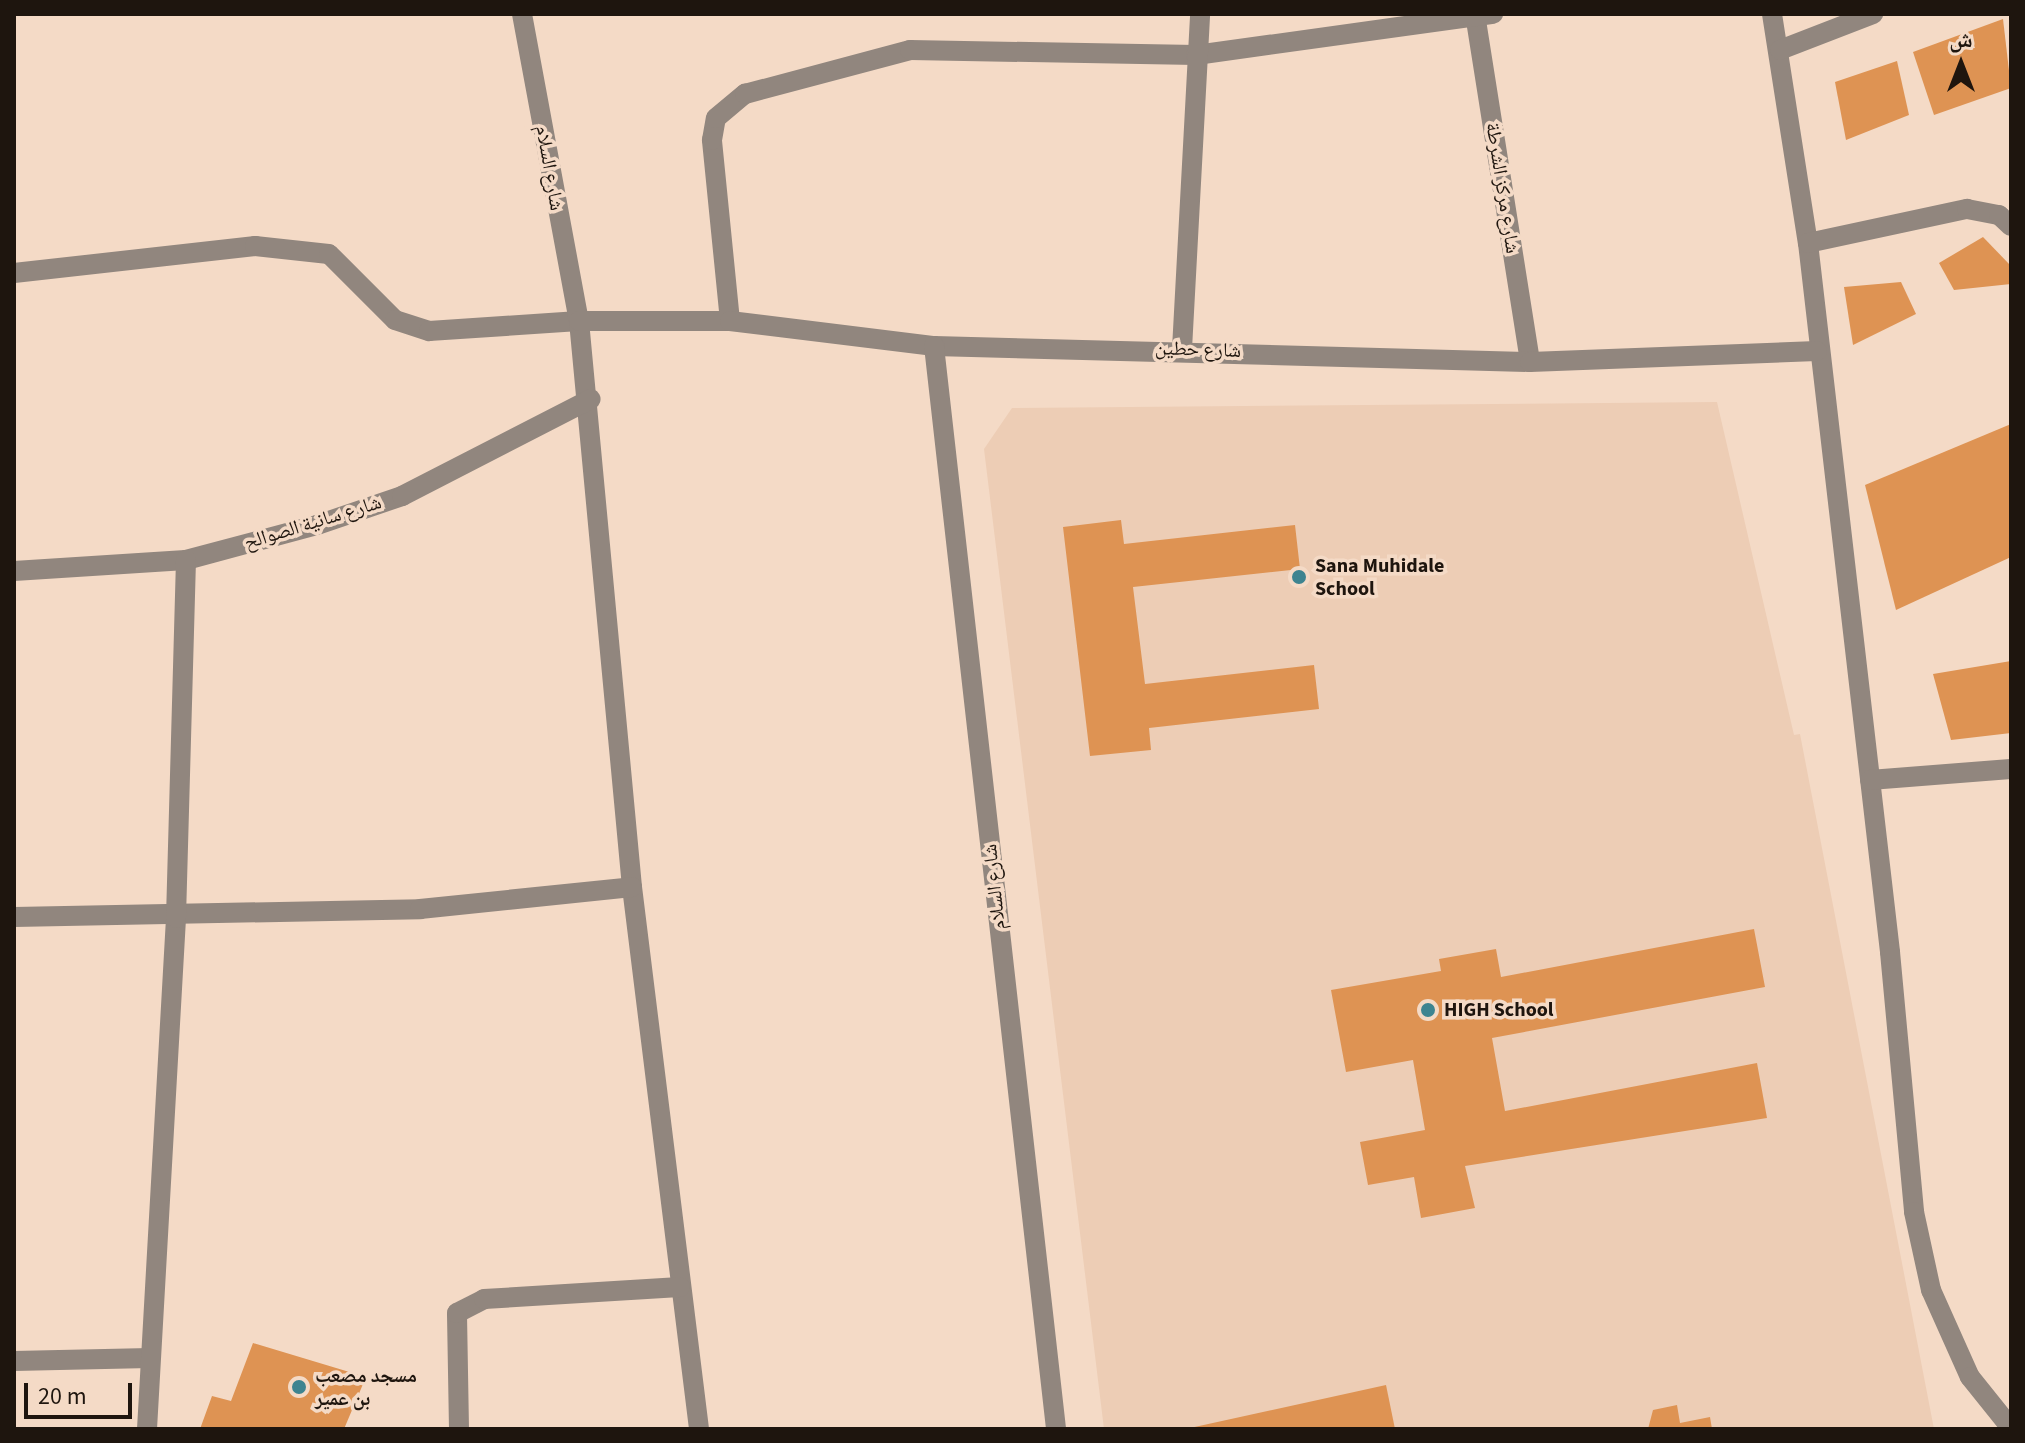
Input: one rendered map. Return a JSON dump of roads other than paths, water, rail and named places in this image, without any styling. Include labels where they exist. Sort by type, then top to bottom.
[{"type":"street","name":"شارع السلام","points":[[522,14],[591,399],[632,887],[699,1429]]},
{"type":"street","points":[[1182,349],[1200,14]]},
{"type":"street","points":[[1772,14],[1808,243],[1817,351],[1870,780],[1914,1212],[1931,1290],[1970,1377],[2011,1428]]},
{"type":"street","points":[[1780,50],[1873,14]]},
{"type":"street","points":[[730,321],[712,140],[716,118],[745,94],[910,50],[1196,55],[1481,15]]},
{"type":"street","name":"شارع مركز الشرطة","points":[[1481,15],[1530,362]]},
{"type":"street","points":[[1808,243],[1967,209],[1999,215],[2011,226]]},
{"type":"street","name":"شارع حطين","points":[[14,273],[255,246],[329,254],[395,320],[429,331],[579,321],[730,321],[934,346],[1182,349],[1530,362],[1817,351]]},
{"type":"street","name":"شارع السلام","points":[[934,346],[1056,1429]]},
{"type":"street","name":"شارع سانية الصوالح","points":[[14,571],[186,560],[402,496],[591,399]]},
{"type":"street","points":[[147,1429],[176,918],[186,560]]},
{"type":"street","points":[[1870,780],[2011,769]]},
{"type":"street","points":[[14,917],[176,918],[420,909],[632,887]]},
{"type":"street","points":[[459,1429],[457,1313],[484,1299],[680,1287]]},
{"type":"street","points":[[14,1361],[150,1358]]},
{"type":"place","name":"Sana Muhidale School","points":[[1299,577]]},
{"type":"place","name":"HIGH School","points":[[1428,1010]]},
{"type":"place","name":"مسجد مصعب بن عمير","points":[[299,1387]]}]
